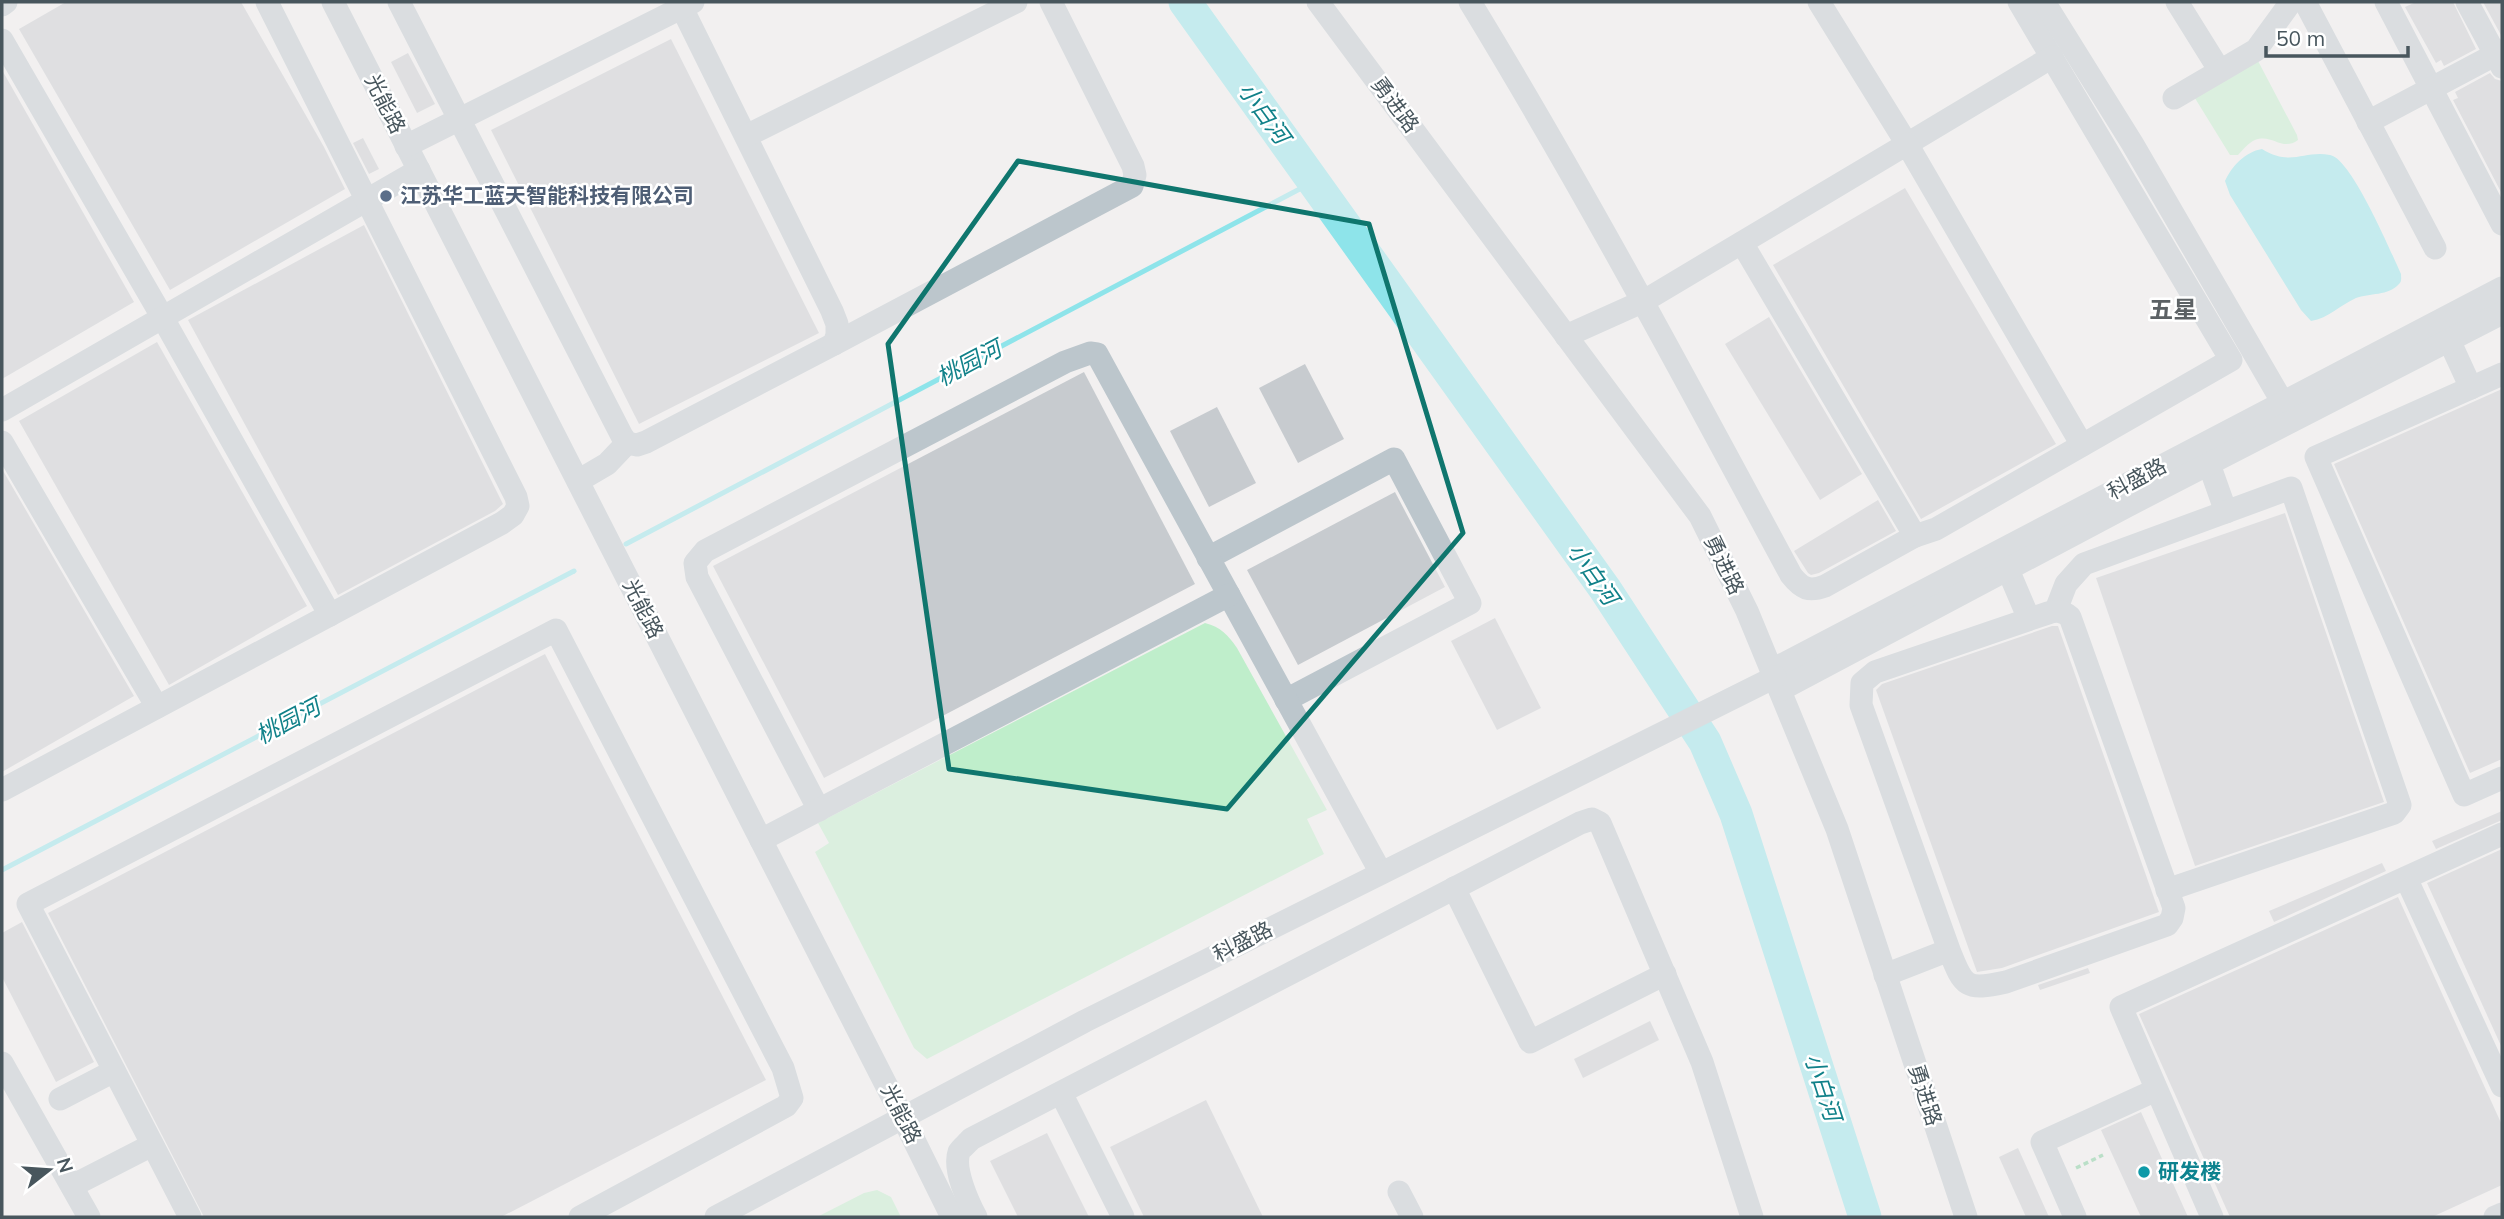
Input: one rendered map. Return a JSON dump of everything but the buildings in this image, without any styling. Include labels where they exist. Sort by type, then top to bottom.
[{"type":"street","points":[[2,790],[502,523],[513,515],[518,506],[516,497],[267,2]]},
{"type":"street","name":"光能路","points":[[333,2],[952,1217]]},
{"type":"street","points":[[399,2],[627,443]]},
{"type":"street","points":[[746,136],[1016,2]]},
{"type":"street","points":[[627,443],[637,445],[646,442],[1132,186],[1135,175],[1133,166],[1051,2]]},
{"type":"street","name":"勇进路","points":[[1318,2],[1700,516],[1776,679],[1837,830],[1966,1217]]},
{"type":"street","points":[[1470,2],[1536,110],[1644,301],[1791,575],[1801,587],[1813,591],[1915,536],[1936,530],[2231,360],[2019,2]]},
{"type":"street","points":[[1819,2],[1907,144],[2082,445]]},
{"type":"street","points":[[2044,2],[2132,143],[2283,403]]},
{"type":"street","points":[[2177,2],[2220,71]]},
{"type":"street","points":[[2305,2],[2435,248]]},
{"type":"street","points":[[2386,2],[2502,224]]},
{"type":"street","points":[[2368,122],[2431,88],[2500,58],[2468,2]]},
{"type":"street","points":[[2,396],[159,312],[363,194],[413,158],[460,119],[684,4],[832,311],[837,324],[834,344]]},
{"type":"street","points":[[2174,99],[2256,50],[2280,7]]},
{"type":"street","points":[[2,40],[330,615]]},
{"type":"street","points":[[1566,336],[1644,301],[2052,57]]},
{"type":"street","points":[[1742,243],[1915,536]]},
{"type":"street","name":"科盛路","points":[[716,1217],[1085,1021],[1648,739],[1776,679],[2004,560],[2283,403],[2502,288]]},
{"type":"street","points":[[2,410],[159,312]]},
{"type":"street","name":"科盛路","points":[[2004,560],[2209,464],[2502,313]]},
{"type":"street","points":[[2449,340],[2471,388]]},
{"type":"street","points":[[819,810],[697,577],[695,563],[705,551],[1065,362],[1090,353],[1097,354],[1381,873]]},
{"type":"street","points":[[2502,374],[2316,457],[2464,795],[2502,778]]},
{"type":"street","points":[[2,442],[157,707]]},
{"type":"street","points":[[578,481],[607,464],[627,443]]},
{"type":"street","points":[[1208,558],[1394,459],[1470,603],[1286,700]]},
{"type":"street","points":[[2209,464],[2226,512]]},
{"type":"street","points":[[2056,610],[2066,584],[2084,564],[2291,488],[2400,805],[2394,813],[2167,890]]},
{"type":"street","points":[[2004,560],[2029,619]]},
{"type":"street","points":[[761,840],[1229,596]]},
{"type":"street","points":[[2056,610],[2070,617],[2174,908],[2172,918],[2166,925],[2006,982],[1975,986],[1960,977],[1949,950],[1861,705],[1862,683],[1875,672],[2056,610]]},
{"type":"street","points":[[190,1217],[28,904],[556,630],[783,1068],[792,1098],[786,1106],[610,1210],[580,1217]]},
{"type":"street","points":[[976,1217],[962,1184],[959,1167],[960,1152],[971,1139],[1580,822],[1592,819],[1600,823],[1702,1062],[1752,1217]]},
{"type":"street","points":[[2212,1217],[2121,1007],[2502,834]]},
{"type":"street","points":[[2406,878],[2502,1086]]},
{"type":"street","points":[[1454,888],[1530,1042],[1665,974]]},
{"type":"street","points":[[1885,975],[1949,950]]},
{"type":"street","points":[[2,1063],[89,1217]]},
{"type":"street","points":[[60,1099],[114,1071]]},
{"type":"street","points":[[2076,1217],[2042,1142],[2157,1090]]},
{"type":"street","points":[[1060,1093],[1123,1217]]},
{"type":"street","points":[[72,1186],[152,1145]]},
{"type":"street","points":[[1399,1192],[1412,1217]]},
{"type":"street","points":[[2495,1217],[2502,1214]]},
{"type":"path","points":[[2057,1176],[2103,1155]]},
{"type":"highlighted area","points":[[1018,161],[1369,224],[1463,533],[1227,809],[949,769],[888,344]]},
{"type":"green space","points":[[2257,59],[2298,140],[2287,144],[2261,138],[2250,143],[2238,155],[2230,155],[2193,95]]},
{"type":"green space","points":[[1205,623],[1224,632],[1237,648],[1327,810],[1307,819],[1324,854],[927,1059],[914,1048],[815,852],[829,843],[818,823]]},
{"type":"green space","points":[[877,1190],[891,1197],[901,1217],[817,1217],[864,1193]]},
{"type":"water","points":[[2262,149],[2281,157],[2321,154],[2339,160],[2359,188],[2401,274],[2401,281],[2395,288],[2356,298],[2311,321],[2301,310],[2230,195],[2225,181],[2240,160]]},
{"type":"waterway","name":"小白河","points":[[1185,2],[1605,589],[1705,742],[1736,814],[1865,1217]]},
{"type":"waterway","name":"桃园河","points":[[626,544],[1313,182]]},
{"type":"waterway","name":"桃园河","points":[[2,870],[574,571]]},
{"type":"place","name":"江苏华工蓝天智能科技有限公司","points":[[386,196]]},
{"type":"place","name":"研发楼","points":[[2144,1172]]},
{"type":"district","name":"五星","points":[[2173,310]]}]
